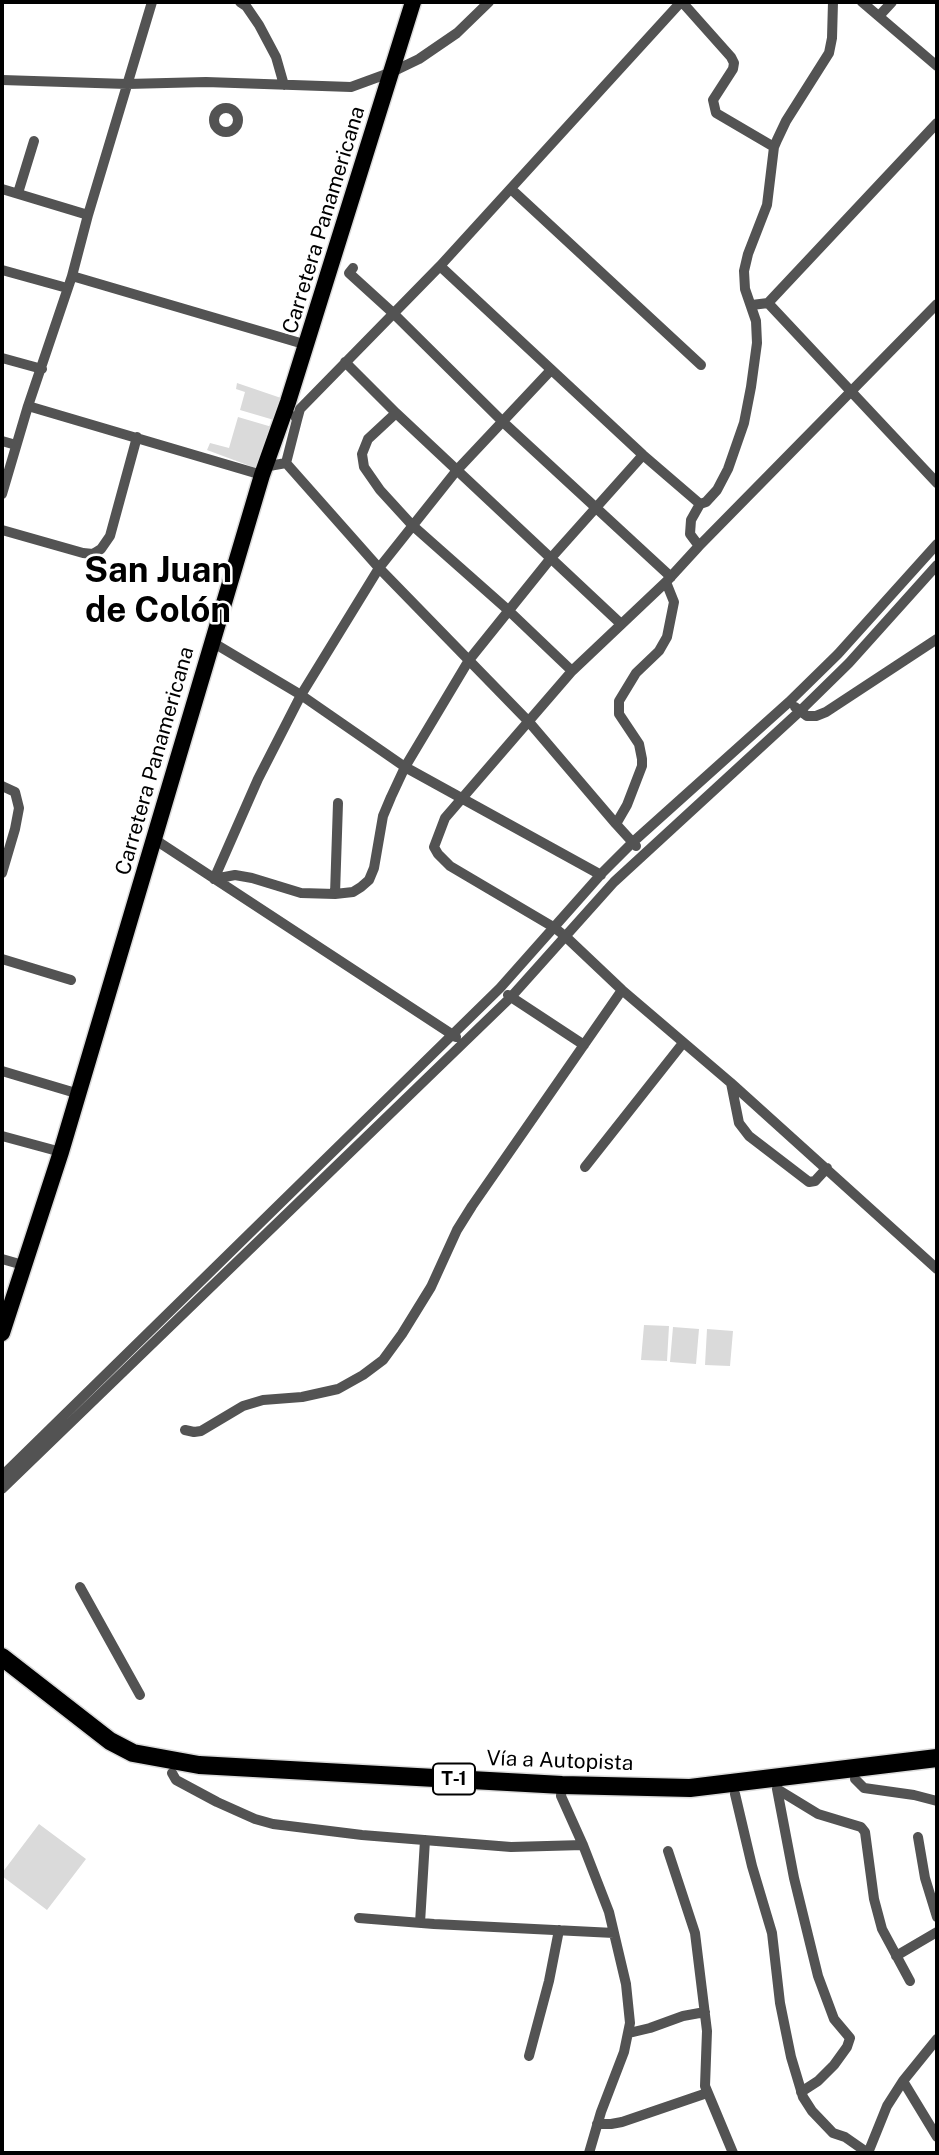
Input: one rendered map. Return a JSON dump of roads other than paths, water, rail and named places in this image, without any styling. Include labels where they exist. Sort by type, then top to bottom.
[{"type":"highway","name":"Vía a Autopista","points":[[2,1657],[110,1741],[133,1753],[199,1765],[691,1799],[937,1770]]},
{"type":"highway","name":"Vía a Autopista","points":[[2,1671],[104,1751],[129,1764],[197,1777],[561,1791],[690,1788],[937,1758]]},
{"type":"main road","name":"Carretera Panamericana","points":[[2,1333],[79,1094],[264,470],[307,345],[413,2]]},
{"type":"street","points":[[2,494],[28,406],[72,276],[152,2]]},
{"type":"street","points":[[240,2],[246,6],[275,57],[284,85]]},
{"type":"street","points":[[2,80],[351,87],[419,59],[457,33],[489,2]]},
{"type":"street","points":[[286,463],[300,409],[440,266],[681,2],[734,63],[713,100],[716,113],[774,147]]},
{"type":"street","points":[[699,546],[690,534],[691,520],[700,504],[706,502],[717,489],[728,469],[744,423],[757,344],[756,321],[745,289],[744,271],[767,205],[774,147],[786,121],[829,53],[833,2]]},
{"type":"street","points":[[862,2],[937,66]]},
{"type":"street","points":[[879,16],[892,2]]},
{"type":"street","points":[[752,305],[768,303],[937,123]]},
{"type":"street","points":[[18,193],[34,141]]},
{"type":"street","points":[[2,189],[88,215]]},
{"type":"street","points":[[511,189],[701,365]]},
{"type":"street","points":[[440,266],[643,455],[700,504]]},
{"type":"street","points":[[353,268],[349,273],[668,579],[674,602],[667,637],[659,651],[636,673],[619,701],[621,719],[639,744],[642,766],[616,824]]},
{"type":"street","points":[[2,271],[67,288]]},
{"type":"street","points":[[72,276],[307,345]]},
{"type":"street","points":[[768,303],[937,483]]},
{"type":"street","points":[[937,304],[668,579],[572,671],[445,818],[434,847],[450,866],[566,937],[622,990],[827,1168],[937,1269]]},
{"type":"street","points":[[2,358],[42,369]]},
{"type":"street","points":[[345,362],[621,624]]},
{"type":"street","points":[[214,879],[258,779],[302,695],[379,568],[457,470],[551,370]]},
{"type":"street","points":[[288,402],[297,420]]},
{"type":"street","points":[[28,406],[137,438],[264,470],[286,463]]},
{"type":"street","points":[[396,413],[368,439],[362,454],[364,467],[380,490],[412,525],[572,671]]},
{"type":"street","points":[[2,530],[83,554],[93,554],[101,549],[110,536],[137,438]]},
{"type":"street","points":[[2,441],[16,445]]},
{"type":"street","points":[[214,879],[235,875],[301,894],[353,892],[369,880],[374,868],[383,816],[405,767],[469,660],[551,558],[643,455]]},
{"type":"street","points":[[286,463],[379,568],[529,722],[643,853]]},
{"type":"street","points":[[2,1476],[500,988],[633,842],[789,702],[838,653],[937,544]]},
{"type":"street","points":[[2,1489],[511,998],[614,881],[799,712],[849,663],[937,565]]},
{"type":"street","points":[[789,702],[807,716],[826,712],[937,639]]},
{"type":"street","points":[[212,642],[302,695],[405,767],[601,875]]},
{"type":"street","points":[[2,786],[15,792],[19,808],[2,873]]},
{"type":"street","points":[[335,894],[338,803]]},
{"type":"street","points":[[154,839],[463,1043]]},
{"type":"street","points":[[2,960],[71,981]]},
{"type":"street","points":[[500,988],[584,1045]]},
{"type":"street","points":[[185,1430],[201,1431],[243,1406],[263,1400],[302,1397],[338,1389],[383,1360],[432,1287],[467,1214],[622,990]]},
{"type":"street","points":[[584,1167],[683,1043]]},
{"type":"street","points":[[2,1071],[79,1094]]},
{"type":"street","points":[[731,1083],[739,1123],[749,1136],[808,1182],[815,1181],[827,1168]]},
{"type":"street","points":[[2,1136],[61,1152]]},
{"type":"street","points":[[2,1259],[23,1265]]},
{"type":"street","points":[[80,1587],[140,1695]]},
{"type":"street","points":[[172,1773],[174,1779],[217,1802],[264,1822],[362,1835],[511,1847],[583,1845]]},
{"type":"street","points":[[856,1780],[864,1788],[937,1801]]},
{"type":"street","points":[[777,1789],[818,1814],[861,1827],[865,1832],[874,1899],[882,1929],[910,1981]]},
{"type":"street","points":[[777,1789],[794,1878],[818,1976],[834,2019],[850,2038],[848,2047],[834,2065],[818,2081],[801,2092]]},
{"type":"street","points":[[561,1791],[609,1912],[626,1984],[630,2023],[589,2153]]},
{"type":"street","points":[[735,1794],[773,1940],[780,2003],[791,2057],[801,2092],[812,2112],[833,2133],[845,2137],[868,2153],[887,2106],[937,2039]]},
{"type":"street","points":[[918,1837],[937,1917]]},
{"type":"street","points":[[420,1923],[425,1840]]},
{"type":"street","points":[[668,1851],[695,1933],[707,2031],[707,2093],[733,2153]]},
{"type":"street","points":[[359,1918],[614,1933]]},
{"type":"street","points":[[529,2056],[550,1981],[559,1930]]},
{"type":"street","points":[[897,1956],[937,1932]]},
{"type":"street","points":[[629,2033],[705,2012]]},
{"type":"street","points":[[904,2081],[937,2137]]},
{"type":"street","points":[[597,2124],[622,2122],[707,2093]]},
{"type":"district","name":"San Juan de Colón","points":[[158,591]]}]
